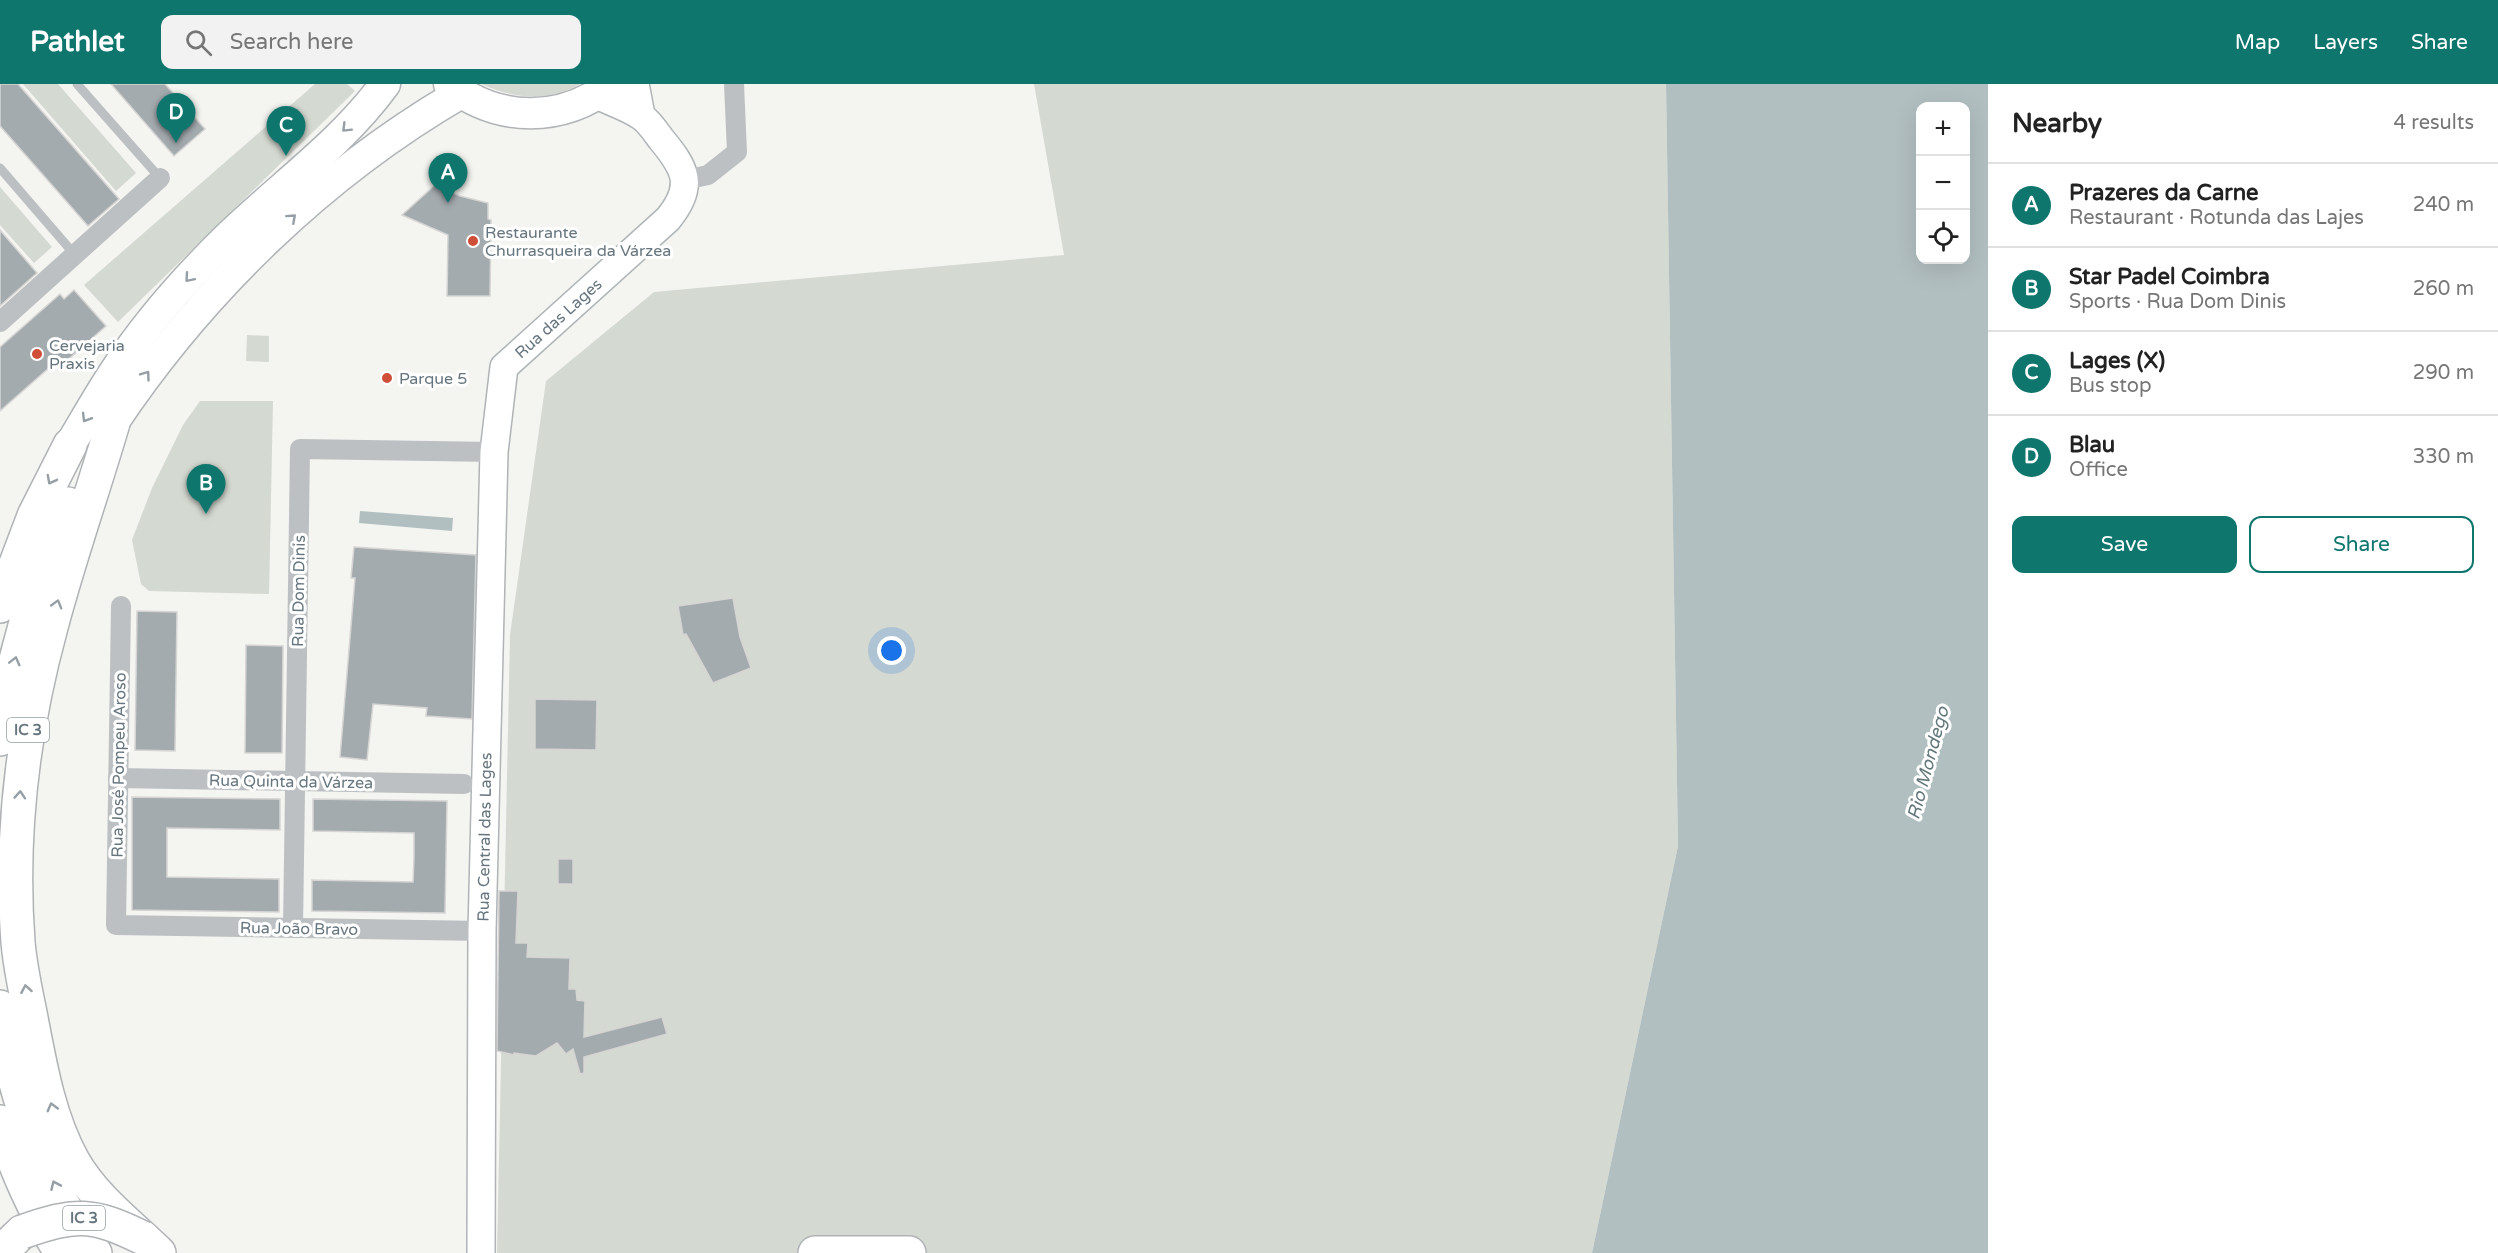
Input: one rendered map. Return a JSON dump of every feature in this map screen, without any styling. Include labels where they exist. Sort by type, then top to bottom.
[{"type":"highway","name":"IC 3","points":[[0,740],[14,665],[43,567],[70,500],[113,423]]},
{"type":"highway","name":"IC 3","points":[[113,423],[50,629],[30,719],[21,778],[15,853],[18,943],[36,1046],[53,1114],[73,1160],[108,1206],[151,1246]]},
{"type":"highway","points":[[0,572],[34,516],[70,445]]},
{"type":"highway","points":[[0,606],[34,516]]},
{"type":"highway","name":"IC 3","points":[[0,1007],[7,1050],[23,1108],[40,1153],[63,1204],[95,1253]]},
{"type":"highway","name":"IC 3","points":[[0,1122],[15,1164],[37,1212],[62,1253]]},
{"type":"highway","name":"IC 3","points":[[11,1243],[58,1220],[85,1218],[111,1222],[151,1246]]},
{"type":"highway","points":[[815,1253],[909,1253]]},
{"type":"main road","points":[[70,445],[115,370],[191,274],[328,146],[374,100],[385,84]]},
{"type":"main road","points":[[635,84],[641,116]]},
{"type":"main road","points":[[113,423],[164,352],[212,295],[249,258],[351,165],[421,116],[455,88],[489,107],[519,114],[546,113],[573,107],[604,90],[641,116],[679,162],[685,180]]},
{"type":"main road","name":"Rua das Lages","points":[[497,421],[504,367],[668,219],[681,201],[685,180]]},
{"type":"main road","name":"Rua Central das Lages","points":[[481,1253],[482,931],[494,452],[497,421]]},
{"type":"street","points":[[685,180],[708,175],[737,152],[734,84]]},
{"type":"street","points":[[0,322],[160,178]]},
{"type":"street","name":"Rua Dom Dinis","points":[[293,928],[300,449],[494,452]]},
{"type":"street","name":"Rua José Pompeu Aroso","points":[[116,925],[121,606]]},
{"type":"street","name":"Rua Quinta da Várzea","points":[[118,777],[464,784]]},
{"type":"street","name":"Rua João Bravo","points":[[116,925],[482,931]]},
{"type":"lane","points":[[77,84],[160,178]]},
{"type":"lane","points":[[0,168],[75,255]]},
{"type":"shaded area","points":[[23,84],[58,84],[136,173],[116,191]]},
{"type":"shaded area","points":[[315,84],[347,84],[355,91],[118,322],[84,285]]},
{"type":"shaded area","points":[[482,84],[580,84],[556,94],[531,96],[506,93]]},
{"type":"shaded area","points":[[1034,84],[1666,84],[1678,846],[1592,1253],[497,1253],[510,635],[546,381],[654,292],[1064,255]]},
{"type":"shaded area","points":[[0,187],[52,247],[34,263],[0,225]]},
{"type":"shaded area","points":[[247,335],[269,336],[269,362],[246,361]]},
{"type":"shaded area","points":[[200,401],[273,401],[269,594],[149,591],[141,584],[132,540],[152,488],[183,425]]},
{"type":"water","name":"Rio Mondego","points":[[1666,84],[1988,84],[1988,1253],[1592,1253],[1678,846]]},
{"type":"water","points":[[360,511],[453,518],[452,531],[359,523]]},
{"type":"building","points":[[0,84],[18,84],[119,199],[88,226],[0,126]]},
{"type":"building","points":[[111,84],[165,84],[205,129],[174,156]]},
{"type":"building","points":[[435,185],[460,196],[488,203],[488,219],[491,220],[490,296],[447,296],[448,235],[402,215]]},
{"type":"building","points":[[0,230],[37,273],[0,306]]},
{"type":"building","name":"Cervejaria Praxis","points":[[74,290],[106,326],[62,365],[58,360],[0,411],[0,347],[60,294],[64,299]]},
{"type":"building","points":[[354,547],[476,555],[472,719],[426,716],[427,708],[373,704],[367,760],[340,757],[355,578],[351,578]]},
{"type":"building","points":[[733,598],[740,637],[751,668],[713,683],[686,634],[683,635],[678,606]]},
{"type":"building","points":[[137,611],[177,612],[175,751],[135,750]]},
{"type":"building","points":[[246,645],[283,646],[282,753],[245,753]]},
{"type":"building","points":[[535,699],[597,700],[596,750],[535,749]]},
{"type":"building","points":[[132,797],[280,799],[280,830],[167,828],[167,877],[279,879],[279,912],[132,910]]},
{"type":"building","points":[[313,799],[447,801],[445,913],[312,911],[312,880],[413,882],[414,857],[414,833],[313,831]]},
{"type":"building","points":[[558,859],[573,859],[573,884],[558,884]]},
{"type":"building","points":[[499,891],[518,891],[516,943],[528,943],[527,957],[570,958],[569,989],[576,989],[577,1000],[585,1001],[584,1037],[662,1017],[667,1034],[584,1057],[584,1073],[580,1074],[573,1049],[566,1054],[557,1043],[536,1056],[514,1053],[514,1055],[497,1051]]},
{"type":"place","name":"Blau","points":[[176,143]]},
{"type":"place","name":"Lages (X)","points":[[286,156]]},
{"type":"place","name":"Prazeres da Carne","points":[[448,203]]},
{"type":"place","name":"Restaurante Churrasqueira da Várzea","points":[[473,241]]},
{"type":"place","name":"Cervejaria Praxis","points":[[37,354]]},
{"type":"place","name":"Parque 5","points":[[387,378]]},
{"type":"place","name":"Star Padel Coimbra","points":[[206,514]]}]
